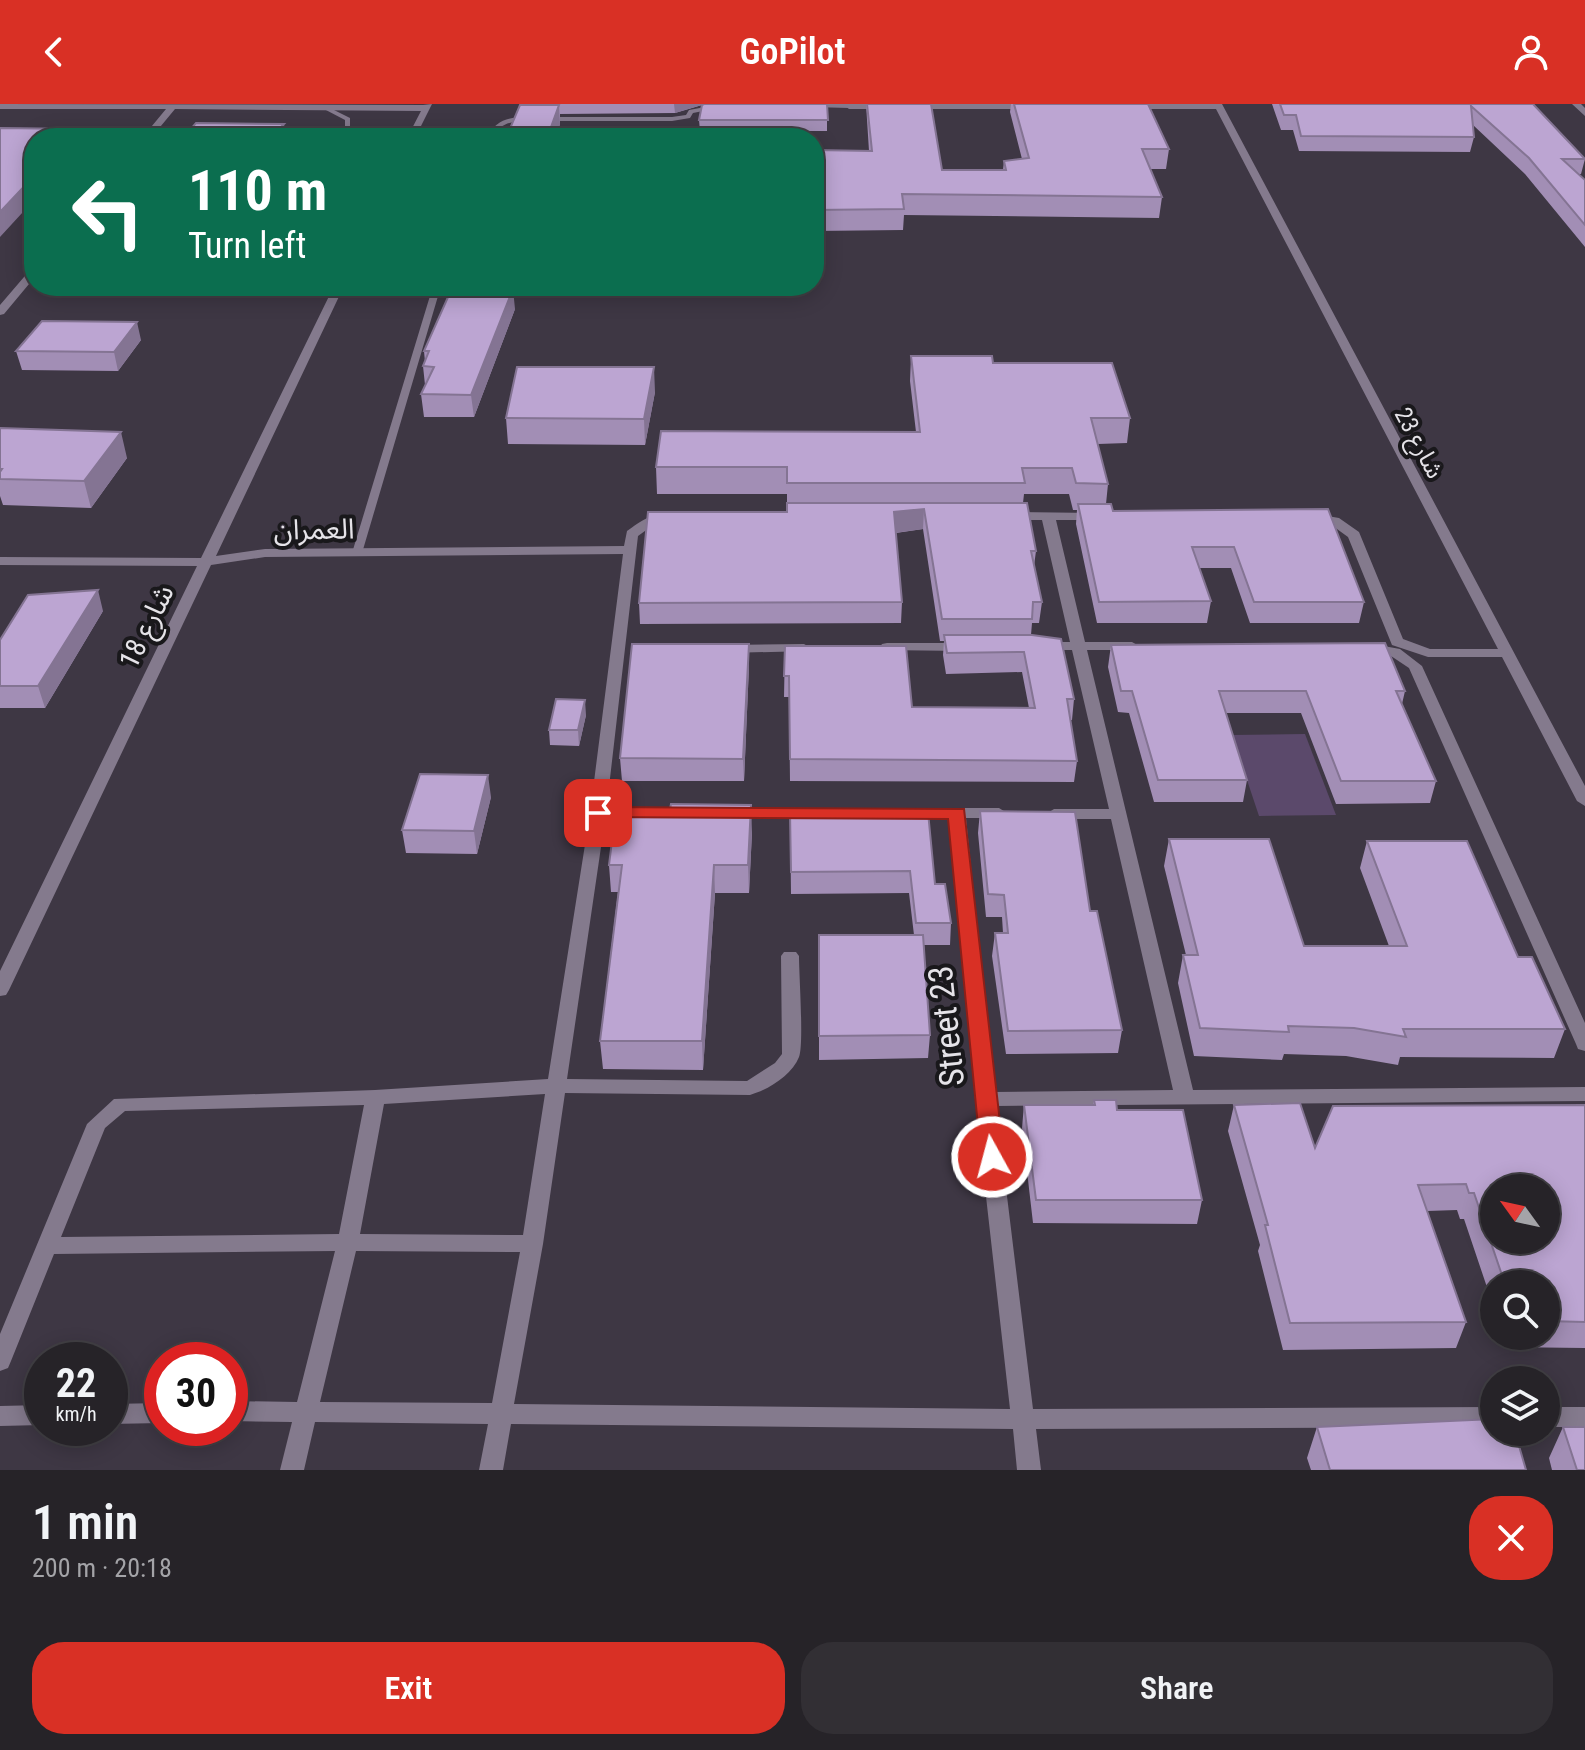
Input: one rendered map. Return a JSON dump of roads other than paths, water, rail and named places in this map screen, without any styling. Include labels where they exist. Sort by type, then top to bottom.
[{"type":"street","points":[[1576,104],[1585,113]]},
{"type":"street","points":[[154,128],[174,105]]},
{"type":"street","points":[[1111,106],[1218,105]]},
{"type":"street","name":"شارع 23","points":[[1218,105],[1504,653],[1585,801]]},
{"type":"street","points":[[0,106],[427,106],[416,128]]},
{"type":"street","points":[[849,106],[1034,106]]},
{"type":"street","points":[[0,312],[24,284]]},
{"type":"street","name":"شارع 18","points":[[0,990],[334,296]]},
{"type":"street","points":[[491,1470],[532,1244],[554,1086],[606,813],[626,649],[632,534],[639,526],[653,519],[680,516]]},
{"type":"street","points":[[1002,516],[1110,517]]},
{"type":"street","points":[[1048,516],[1185,1099]]},
{"type":"street","points":[[1297,517],[1334,521],[1350,529],[1393,637],[1403,646],[1428,653],[1504,653]]},
{"type":"street","name":"العمران","points":[[0,561],[205,562],[265,553],[630,550]]},
{"type":"street","points":[[1032,647],[1144,646]]},
{"type":"street","points":[[1351,646],[1386,650],[1415,666],[1585,1044]]},
{"type":"street","points":[[873,648],[984,647]]},
{"type":"street","points":[[713,649],[825,648]]},
{"type":"street","points":[[707,813],[832,813]]},
{"type":"street","points":[[895,813],[1120,814]]},
{"type":"street","name":"Street 23","points":[[957,813],[985,1099],[1029,1470]]},
{"type":"street","points":[[0,1361],[97,1124],[121,1104],[375,1097],[554,1086],[750,1088],[767,1079],[791,1055],[790,956]]},
{"type":"street","points":[[985,1099],[1585,1094]]},
{"type":"street","points":[[292,1470],[348,1242],[375,1097]]},
{"type":"street","points":[[47,1246],[348,1242],[532,1244]]},
{"type":"street","points":[[248,1411],[1023,1419],[1480,1417]]},
{"type":"street","points":[[0,1416],[24,1415]]},
{"type":"street","points":[[1560,1417],[1585,1417]]},
{"type":"lane","points":[[803,106],[849,106]]},
{"type":"lane","points":[[494,128],[512,119],[672,119],[688,117],[691,111],[702,108],[727,107]]},
{"type":"lane","points":[[326,108],[348,119],[348,128]]},
{"type":"lane","points":[[357,553],[434,296]]}]
